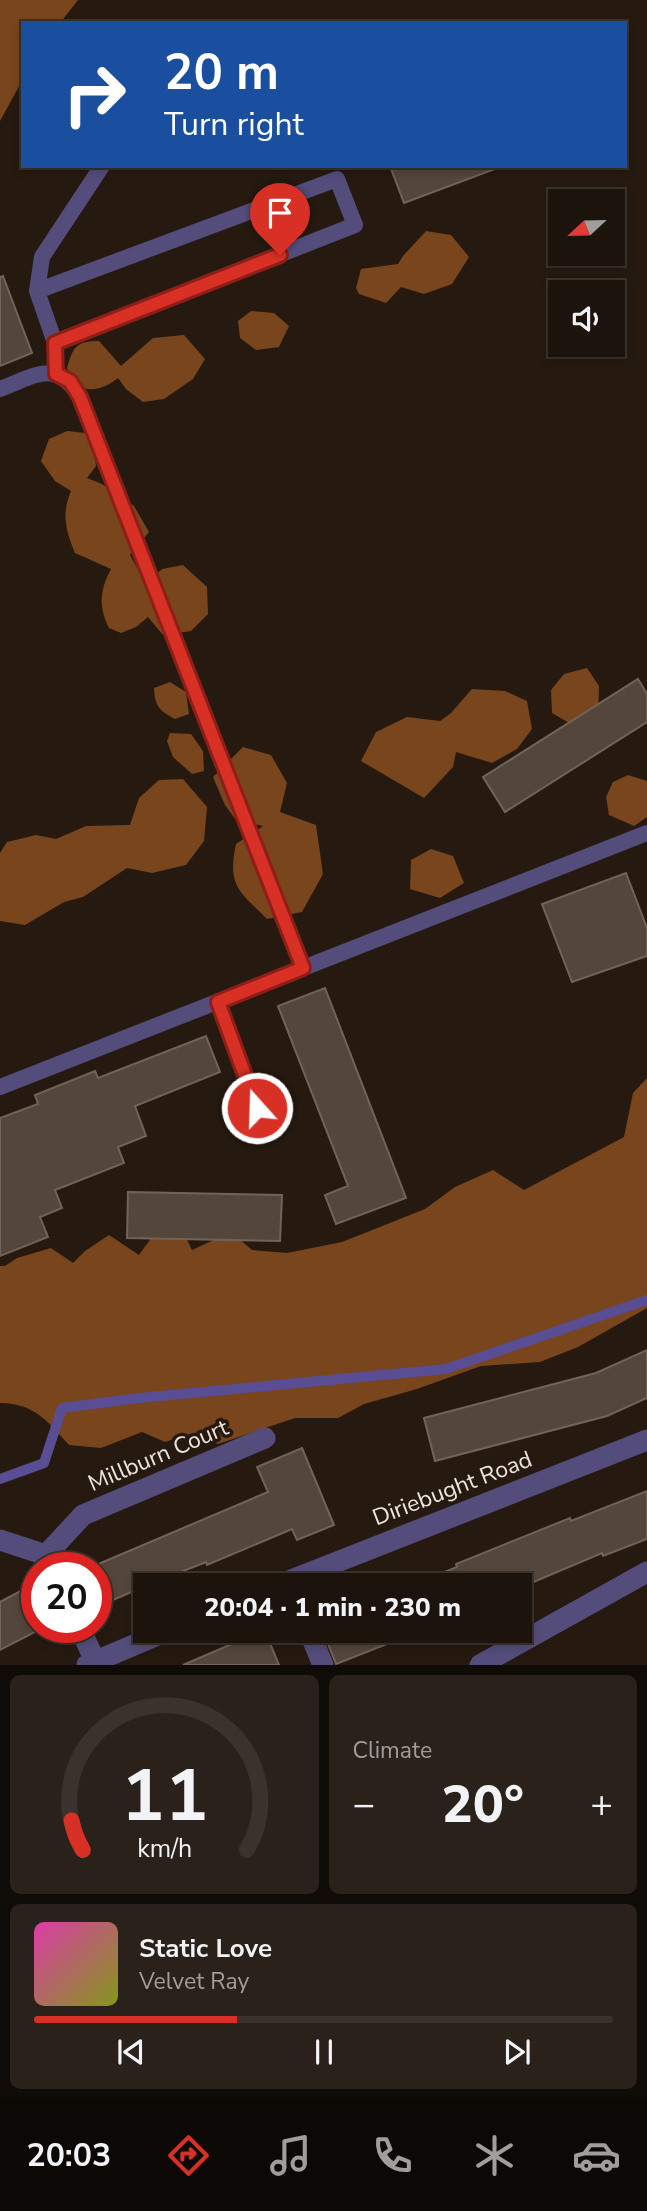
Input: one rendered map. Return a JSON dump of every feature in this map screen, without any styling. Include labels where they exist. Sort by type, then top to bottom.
[{"type":"street","name":"Millburn Court","points":[[56,1552],[83,1515],[265,1438]]},
{"type":"street","name":"Diriebught Road","points":[[313,1573],[647,1440]]},
{"type":"street","name":"Millburn Court","points":[[0,1539],[29,1552]]},
{"type":"street","points":[[480,1665],[647,1572]]},
{"type":"street","points":[[85,1643],[91,1663],[138,1643]]},
{"type":"street","points":[[314,1643],[323,1665]]},
{"type":"lane","points":[[56,374],[55,343],[37,291],[42,257],[101,168]]},
{"type":"lane","points":[[37,291],[337,179],[355,225],[55,343]]},
{"type":"lane","points":[[0,389],[41,374],[56,374],[70,381],[80,397],[303,968]]},
{"type":"lane","points":[[0,1087],[647,834]]},
{"type":"lane","points":[[218,1002],[257,1108]]},
{"type":"shaded area","points":[[0,0],[78,0],[62,21],[21,21],[21,83],[0,121]]},
{"type":"shaded area","points":[[426,231],[451,235],[469,257],[452,284],[424,294],[401,287],[386,303],[359,294],[356,288],[361,269],[398,264]]},
{"type":"shaded area","points":[[251,311],[274,313],[289,326],[279,347],[256,350],[240,338],[238,321]]},
{"type":"shaded area","points":[[184,335],[205,359],[193,379],[164,399],[143,402],[126,389],[118,378],[99,388],[78,387],[67,368],[74,350],[85,342],[99,341],[121,366],[153,338]]},
{"type":"shaded area","points":[[67,431],[85,433],[93,445],[96,466],[87,478],[102,484],[134,506],[149,532],[130,555],[146,584],[162,569],[183,565],[207,587],[208,614],[191,631],[163,635],[148,617],[136,627],[121,633],[109,628],[103,612],[102,598],[111,569],[75,553],[66,522],[66,507],[71,491],[55,481],[41,461],[49,439]]},
{"type":"shaded area","points":[[587,668],[599,686],[598,719],[576,727],[552,713],[551,690],[564,674]]},
{"type":"shaded area","points":[[170,682],[186,692],[189,714],[175,719],[159,707],[154,688]]},
{"type":"shaded area","points":[[472,689],[505,691],[527,701],[532,729],[517,749],[492,763],[456,752],[453,767],[424,798],[361,761],[376,732],[407,717],[440,721],[451,713]]},
{"type":"shaded area","points":[[170,733],[191,734],[203,751],[204,771],[192,774],[173,757],[167,741]]},
{"type":"shaded area","points":[[243,747],[271,755],[287,783],[280,812],[316,825],[323,874],[302,912],[267,919],[243,894],[234,879],[236,844],[263,826],[236,820],[225,805],[213,777]]},
{"type":"shaded area","points":[[628,775],[647,781],[647,817],[634,826],[609,815],[606,797],[613,782]]},
{"type":"shaded area","points":[[183,779],[207,807],[204,841],[186,865],[152,873],[127,868],[83,897],[64,902],[25,925],[0,921],[0,853],[7,842],[36,835],[56,839],[86,826],[130,825],[139,798],[159,780]]},
{"type":"shaded area","points":[[431,849],[453,856],[464,883],[440,898],[410,889],[411,860]]},
{"type":"shaded area","points":[[647,1078],[647,1308],[578,1347],[540,1362],[481,1366],[417,1389],[364,1404],[338,1418],[295,1418],[218,1444],[189,1434],[165,1442],[142,1432],[101,1448],[69,1445],[47,1421],[32,1410],[0,1403],[0,1266],[51,1248],[73,1263],[85,1251],[109,1235],[139,1255],[159,1227],[180,1225],[192,1250],[231,1232],[252,1250],[287,1253],[342,1242],[425,1209],[455,1187],[493,1170],[524,1190],[624,1137],[633,1093]]},
{"type":"building","points":[[391,168],[495,168],[495,169],[404,203]]},
{"type":"building","points":[[3,276],[32,353],[0,366],[0,277]]},
{"type":"building","points":[[638,679],[647,694],[647,722],[505,812],[483,777]]},
{"type":"building","points":[[626,873],[647,928],[647,956],[572,982],[542,904]]},
{"type":"building","points":[[325,988],[406,1198],[336,1224],[325,1195],[348,1186],[278,1006]]},
{"type":"building","points":[[206,1036],[220,1072],[135,1106],[146,1136],[118,1147],[124,1163],[55,1190],[62,1208],[40,1217],[48,1237],[0,1256],[0,1118],[38,1104],[35,1095],[95,1071],[98,1078]]},
{"type":"building","points":[[128,1192],[282,1195],[280,1241],[127,1238]]},
{"type":"building","points":[[647,1350],[647,1398],[607,1416],[435,1461],[424,1418],[596,1373]]},
{"type":"building","points":[[302,1448],[334,1525],[297,1540],[292,1529],[207,1565],[206,1562],[178,1573],[133,1573],[133,1591],[112,1600],[112,1558],[268,1492],[257,1467]]},
{"type":"building","points":[[647,1491],[647,1539],[603,1556],[602,1553],[532,1583],[532,1573],[442,1573],[457,1567],[456,1564],[570,1518],[571,1521]]},
{"type":"building","points":[[21,1591],[21,1639],[0,1650],[0,1602]]},
{"type":"building","points":[[234,1643],[270,1643],[279,1665],[183,1665]]},
{"type":"building","points":[[328,1643],[389,1643],[336,1664]]},
{"type":"waterway","points":[[0,1479],[44,1463],[62,1408],[139,1398],[446,1369],[647,1300]]},
{"type":"route","points":[[257,1108],[218,1002],[303,968],[80,397],[70,381],[56,374],[55,343],[280,255]]}]
